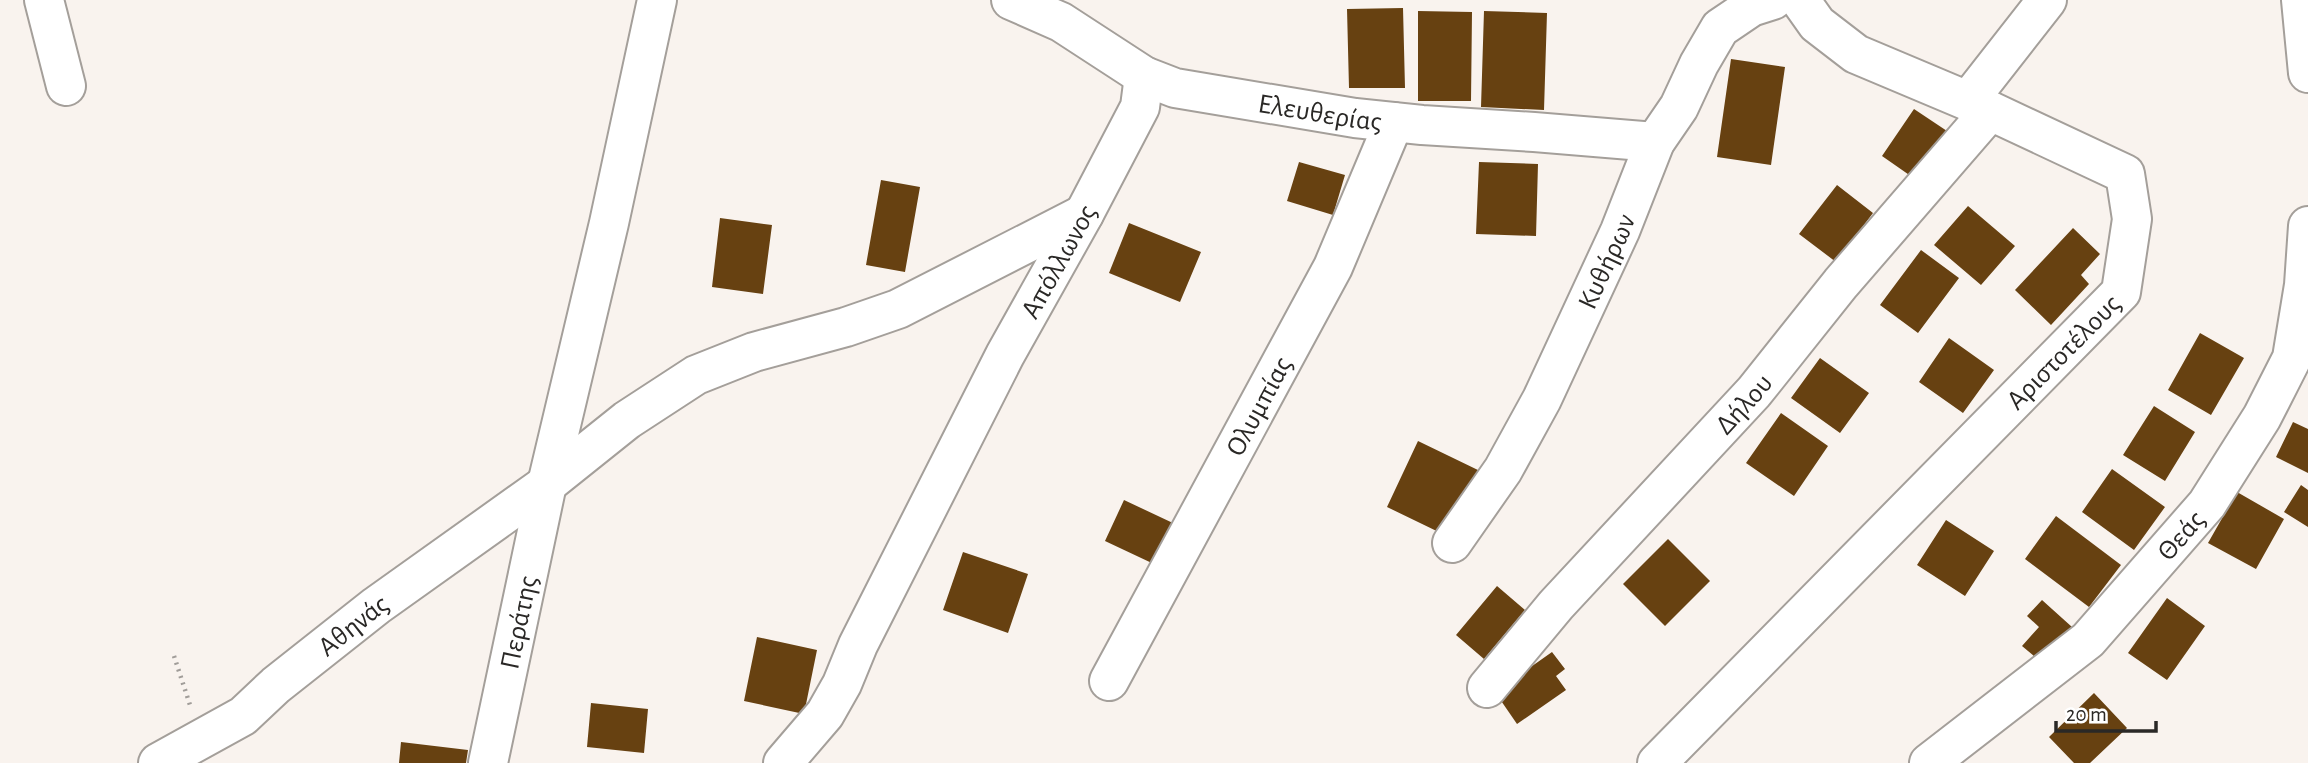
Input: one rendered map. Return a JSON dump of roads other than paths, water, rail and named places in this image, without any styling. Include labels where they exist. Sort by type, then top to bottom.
[{"type":"street","points":[[44,0],[66,86]]},
{"type":"street","name":"Περάτης","points":[[488,763],[547,484],[609,223],[657,0]]},
{"type":"street","name":"Ελευθερίας","points":[[1011,0],[1061,22],[1144,76],[1175,88],[1394,122],[1655,142]]},
{"type":"street","name":"Κυθήρων","points":[[1452,543],[1503,470],[1542,399],[1620,231],[1655,142],[1679,107],[1720,28],[1751,6],[1773,0]]},
{"type":"street","name":"Αριστοτέλους","points":[[1657,763],[2121,292],[2132,219],[2125,174],[1979,106],[1856,54],[1817,24],[1800,0]]},
{"type":"street","name":"Δήλου","points":[[1487,688],[1556,605],[1755,392],[1979,106],[2047,0]]},
{"type":"street","points":[[2301,0],[2308,73]]},
{"type":"street","points":[[1084,215],[1140,107],[1144,76]]},
{"type":"street","name":"Ολυμπίας","points":[[1109,681],[1332,267],[1394,122]]},
{"type":"street","name":"Απόλλωνος","points":[[547,484],[627,420],[696,375],[754,352],[846,327],[898,309],[1084,215]]},
{"type":"street","name":"Απόλλωνος","points":[[783,763],[825,714],[842,684],[858,645],[1004,355],[1084,215]]},
{"type":"street","name":"Θεάς","points":[[1929,763],[2088,640],[2207,504],[2262,417],[2292,358],[2304,285],[2308,226]]},
{"type":"street","name":"Αθηνάς","points":[[158,763],[243,716],[276,685],[376,606],[547,484]]}]
